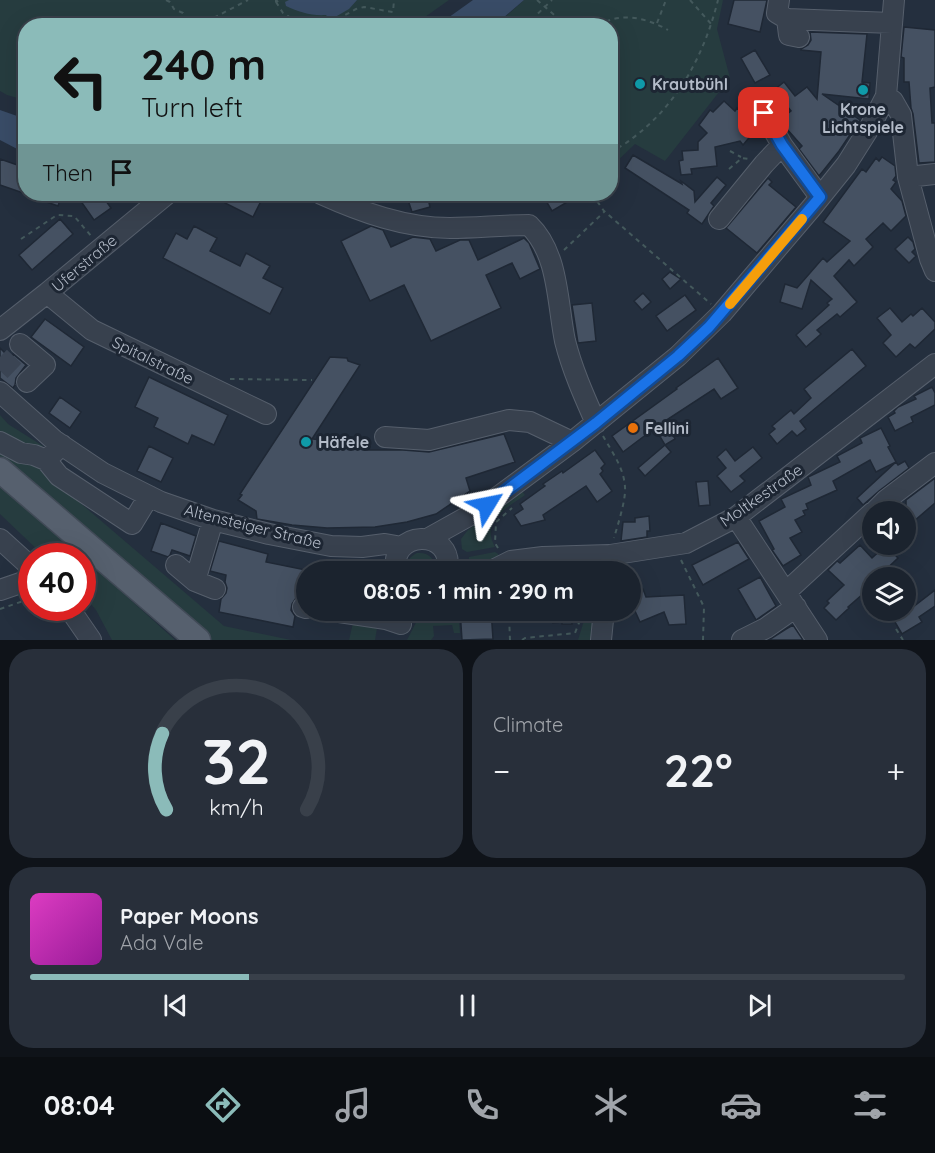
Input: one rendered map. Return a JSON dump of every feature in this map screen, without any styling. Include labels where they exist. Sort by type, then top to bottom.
[{"type":"main road","points":[[0,470],[198,640]]},
{"type":"street","points":[[779,0],[777,13],[787,19],[892,23]]},
{"type":"street","points":[[397,561],[402,547],[414,540],[429,538],[474,513],[596,423],[678,356],[722,313],[846,165],[870,127],[886,96],[894,0]]},
{"type":"street","points":[[892,23],[904,0]]},
{"type":"street","points":[[787,19],[789,35],[799,37]]},
{"type":"street","points":[[886,96],[893,101],[901,115],[908,177],[935,271]]},
{"type":"street","points":[[764,113],[782,145],[820,197]]},
{"type":"street","points":[[719,219],[782,145]]},
{"type":"street","points":[[908,177],[935,174]]},
{"type":"street","name":"Uferstraße","points":[[0,330],[158,201]]},
{"type":"street","points":[[338,201],[365,212],[409,224],[449,228],[529,225],[538,234],[551,262],[566,342],[578,383],[596,423]]},
{"type":"street","name":"Spitalstraße","points":[[47,293],[92,330],[266,414]]},
{"type":"street","points":[[15,407],[25,380],[45,365],[20,344]]},
{"type":"street","name":"Moltkestraße","points":[[616,561],[673,544],[686,543],[736,517],[935,364]]},
{"type":"street","name":"Altensteiger Straße","points":[[0,392],[62,446],[103,473],[161,502],[213,520],[331,546],[362,547],[385,544],[402,547]]},
{"type":"street","points":[[385,437],[429,441],[510,420],[530,422],[572,441]]},
{"type":"street","points":[[0,442],[21,453],[46,460],[59,476],[132,524],[149,496]]},
{"type":"street","points":[[46,460],[62,446]]},
{"type":"street","points":[[885,501],[935,463]]},
{"type":"street","points":[[444,551],[474,513]]},
{"type":"street","points":[[736,517],[817,640]]},
{"type":"street","points":[[195,581],[213,520]]},
{"type":"street","points":[[742,640],[766,628],[862,525]]},
{"type":"street","points":[[429,538],[444,551],[447,561]]},
{"type":"street","points":[[0,539],[18,555]]},
{"type":"street","name":"Altensteiger Straße","points":[[362,547],[387,561]]},
{"type":"street","name":"Moltkestraße","points":[[511,561],[543,557],[587,561]]},
{"type":"street","points":[[176,565],[195,581],[215,589]]},
{"type":"street","points":[[0,590],[18,584]]},
{"type":"street","points":[[78,621],[90,640]]},
{"type":"street","points":[[600,640],[603,621]]},
{"type":"path","points":[[166,0],[174,9],[183,13],[186,18]]},
{"type":"path","points":[[213,18],[248,0]]},
{"type":"path","points":[[280,0],[276,1],[283,13],[291,18]]},
{"type":"path","points":[[364,7],[366,0]]},
{"type":"path","points":[[340,18],[364,7],[393,12],[394,0]]},
{"type":"path","points":[[537,0],[558,18]]},
{"type":"path","points":[[533,18],[552,0]]},
{"type":"path","points":[[657,23],[666,0]]},
{"type":"path","points":[[690,0],[712,25]]},
{"type":"path","points":[[618,148],[630,141],[664,111],[683,86],[698,60],[712,25],[718,0]]},
{"type":"path","points":[[618,19],[632,17],[657,23],[668,30]]},
{"type":"path","points":[[730,151],[742,158]]},
{"type":"path","points":[[597,201],[604,211],[722,313]]},
{"type":"path","points":[[551,262],[604,211]]},
{"type":"path","points":[[21,239],[57,215],[74,216],[101,248]]},
{"type":"path","points":[[231,379],[312,380]]},
{"type":"path","points":[[596,423],[617,461],[625,489],[609,561]]},
{"type":"path","points":[[511,561],[495,543],[496,522],[518,503]]},
{"type":"path","points":[[673,544],[704,607],[703,640]]},
{"type":"path","points":[[0,609],[18,603]]},
{"type":"path","points":[[508,621],[510,640]]},
{"type":"path","points":[[522,640],[575,633],[580,621]]},
{"type":"path","points":[[896,629],[903,640]]},
{"type":"green space","points":[[0,0],[449,0],[423,18],[18,18],[18,98],[0,91]]},
{"type":"green space","points":[[524,0],[723,0],[717,29],[730,78],[665,161],[635,144],[618,160],[618,18],[504,18]]},
{"type":"green space","points":[[0,415],[8,424],[43,446],[30,460],[224,626],[291,640],[212,640],[0,457]]},
{"type":"green space","points":[[0,482],[68,543],[30,543],[0,514]]},
{"type":"green space","points":[[521,490],[525,495],[504,510],[493,523],[491,538],[495,547],[467,552],[462,549],[461,539],[468,530]]},
{"type":"green space","points":[[495,552],[498,554],[488,561],[469,561],[469,557]]},
{"type":"green space","points":[[417,553],[425,554],[433,561],[408,561]]},
{"type":"green space","points":[[96,569],[175,640],[112,640],[96,610]]},
{"type":"green space","points":[[417,621],[459,621],[460,633],[454,633],[452,625],[433,626],[434,636],[431,640],[407,640]]},
{"type":"green space","points":[[584,621],[594,621],[591,640],[578,640]]},
{"type":"green space","points":[[353,623],[377,628],[375,640],[349,640]]},
{"type":"water","points":[[289,0],[357,0],[349,9],[333,18],[305,13],[286,6],[285,2]]},
{"type":"water","points":[[473,0],[524,0],[503,18],[448,18]]},
{"type":"water","points":[[0,110],[18,116],[18,149],[0,140]]},
{"type":"building","points":[[734,0],[767,0],[760,32],[728,24]]},
{"type":"building","points":[[904,27],[935,30],[935,87],[930,88],[932,123],[935,123],[935,162],[919,163],[909,82],[904,82],[904,58],[901,57]]},
{"type":"building","points":[[810,32],[867,34],[862,82],[870,83],[869,99],[822,94],[860,120],[819,176],[799,149],[802,146],[781,119],[791,111],[774,90],[784,82],[795,96],[807,87],[817,99],[821,52],[801,50],[811,40]]},
{"type":"building","points":[[755,50],[770,75],[755,83],[741,58]]},
{"type":"building","points":[[724,101],[735,111],[737,108],[753,122],[753,133],[743,145],[740,141],[715,147],[717,166],[691,169],[692,174],[681,175],[679,161],[683,160],[682,151],[698,150],[698,142],[707,133],[699,125],[710,110],[713,112]]},
{"type":"building","points":[[633,155],[682,184],[681,181],[694,191],[695,202],[717,177],[726,185],[711,203],[714,206],[702,224],[687,213],[689,210],[625,168]]},
{"type":"building","points":[[882,157],[895,166],[896,176],[893,180],[896,182],[891,189],[902,201],[906,216],[891,231],[883,223],[866,239],[873,247],[854,266],[849,260],[834,276],[857,302],[840,317],[837,314],[817,330],[821,334],[806,347],[796,335],[829,305],[827,303],[832,299],[811,280],[802,309],[780,302],[785,284],[797,288],[823,258],[827,262],[850,241],[823,222],[862,169],[866,172],[876,158],[879,161]]},
{"type":"building","points":[[0,159],[18,165],[18,191],[0,185]]},
{"type":"building","points":[[768,178],[772,182],[769,185],[796,207],[757,253],[726,228]]},
{"type":"building","points":[[44,201],[60,201],[58,206]]},
{"type":"building","points":[[81,201],[106,201],[111,208],[94,220]]},
{"type":"building","points":[[226,201],[261,201],[253,217],[225,203]]},
{"type":"building","points":[[408,201],[429,201],[430,207],[412,212]]},
{"type":"building","points":[[546,201],[569,201],[552,211]]},
{"type":"building","points":[[60,219],[73,234],[32,270],[19,255]]},
{"type":"building","points":[[194,226],[217,238],[210,251],[240,266],[246,253],[270,266],[263,278],[283,288],[270,314],[163,258],[176,233],[187,239]]},
{"type":"building","points":[[371,226],[383,230],[391,247],[413,237],[430,239],[436,251],[460,240],[469,240],[478,260],[524,238],[529,243],[540,269],[520,279],[512,263],[486,275],[501,308],[431,341],[404,285],[370,301],[341,241]]},
{"type":"building","points":[[908,237],[913,242],[915,249],[912,252],[916,256],[909,263],[895,249]]},
{"type":"building","points":[[670,272],[681,279],[670,289],[662,279]]},
{"type":"building","points":[[643,293],[651,302],[642,310],[634,301]]},
{"type":"building","points":[[685,295],[696,310],[667,331],[656,316]]},
{"type":"building","points":[[592,303],[596,341],[578,343],[572,305]]},
{"type":"building","points":[[890,308],[902,322],[922,308],[935,322],[935,329],[915,348],[910,344],[896,357],[883,343],[891,335],[877,318]]},
{"type":"building","points":[[45,319],[84,347],[71,366],[31,337]]},
{"type":"building","points":[[0,348],[10,358],[13,354],[26,365],[16,378],[13,388],[0,378]]},
{"type":"building","points":[[852,349],[866,366],[800,421],[806,429],[797,436],[792,431],[777,444],[769,434],[775,429],[772,426],[791,410],[794,414],[811,398],[804,389]]},
{"type":"building","name":"Häfele","points":[[330,357],[347,358],[348,361],[360,365],[312,439],[365,445],[365,450],[429,452],[504,434],[515,462],[466,478],[470,491],[436,514],[407,522],[375,527],[327,528],[257,519],[256,511],[238,500],[242,495],[240,494]]},
{"type":"building","points":[[718,358],[738,388],[721,399],[714,389],[665,421],[675,439],[665,445],[655,428],[623,452],[612,436]]},
{"type":"building","points":[[149,377],[228,415],[214,445],[192,435],[188,444],[154,427],[158,418],[135,407]]},
{"type":"building","points":[[932,387],[935,393],[935,405],[911,417],[913,422],[895,431],[888,417],[895,413],[898,407],[916,399],[914,396]]},
{"type":"building","points":[[60,397],[81,412],[70,428],[49,413]]},
{"type":"building","points":[[881,428],[896,462],[876,472],[870,460],[833,481],[837,490],[806,504],[808,509],[803,511],[805,515],[795,520],[802,532],[790,538],[801,555],[783,566],[772,550],[774,549],[759,521],[785,507],[781,499],[811,485],[808,477],[840,462],[837,456],[862,443],[860,438]]},
{"type":"building","points":[[665,445],[671,452],[645,476],[638,468]]},
{"type":"building","points":[[149,446],[173,458],[161,482],[137,471]]},
{"type":"building","points":[[753,447],[762,458],[740,476],[745,481],[731,492],[717,476],[726,468],[717,457],[726,449],[735,461]]},
{"type":"building","points":[[595,450],[605,464],[600,474],[612,491],[597,502],[586,486],[543,515],[545,520],[521,526],[514,515],[523,509],[520,504],[545,486],[543,484]]},
{"type":"building","points":[[905,461],[909,468],[868,501],[862,501],[862,504],[857,498],[896,462],[898,465]]},
{"type":"building","points":[[935,478],[935,503],[916,519],[916,501],[906,500]]},
{"type":"building","points":[[708,481],[710,505],[699,506],[696,482]]},
{"type":"building","points":[[649,516],[650,531],[647,531],[647,537],[621,541],[623,522],[635,522],[635,518]]},
{"type":"building","points":[[161,523],[196,536],[190,556],[172,550],[168,557],[151,551]]},
{"type":"building","points":[[219,541],[268,554],[266,562],[296,568],[296,598],[291,610],[295,616],[293,627],[219,612],[221,599],[227,588],[226,575],[210,571]]},
{"type":"building","points":[[738,542],[749,559],[703,585],[692,565]]},
{"type":"building","points":[[860,545],[862,555],[869,555],[872,558],[875,555],[895,555],[898,558],[889,567],[862,567],[862,595],[836,620],[824,608],[829,603],[827,601],[844,585],[828,570],[837,561],[840,563]]},
{"type":"building","points":[[760,577],[776,606],[756,620],[738,589]]},
{"type":"building","points":[[641,589],[643,589],[646,597],[684,595],[686,624],[669,625],[664,612],[640,622]]},
{"type":"building","points":[[935,590],[935,606],[919,617],[922,622],[902,634],[894,621],[916,621],[916,605]]},
{"type":"building","points":[[461,621],[492,621],[493,639],[462,640]]},
{"type":"building","points":[[553,621],[572,621],[572,624],[562,624],[562,622],[553,623]]},
{"type":"building","points":[[793,625],[803,640],[769,640],[786,629]]},
{"type":"tunnel","points":[[0,357],[22,378]]},
{"type":"slow traffic","points":[[730,304],[802,219]]},
{"type":"place","name":"Krautbühl","points":[[640,84]]},
{"type":"place","name":"Krone Lichtspiele","points":[[863,90]]},
{"type":"place","name":"Fellini","points":[[633,428]]},
{"type":"place","name":"Häfele","points":[[306,442]]},
{"type":"route","points":[[487,505],[596,423],[678,356],[722,313],[820,197],[782,145],[764,113]]}]
